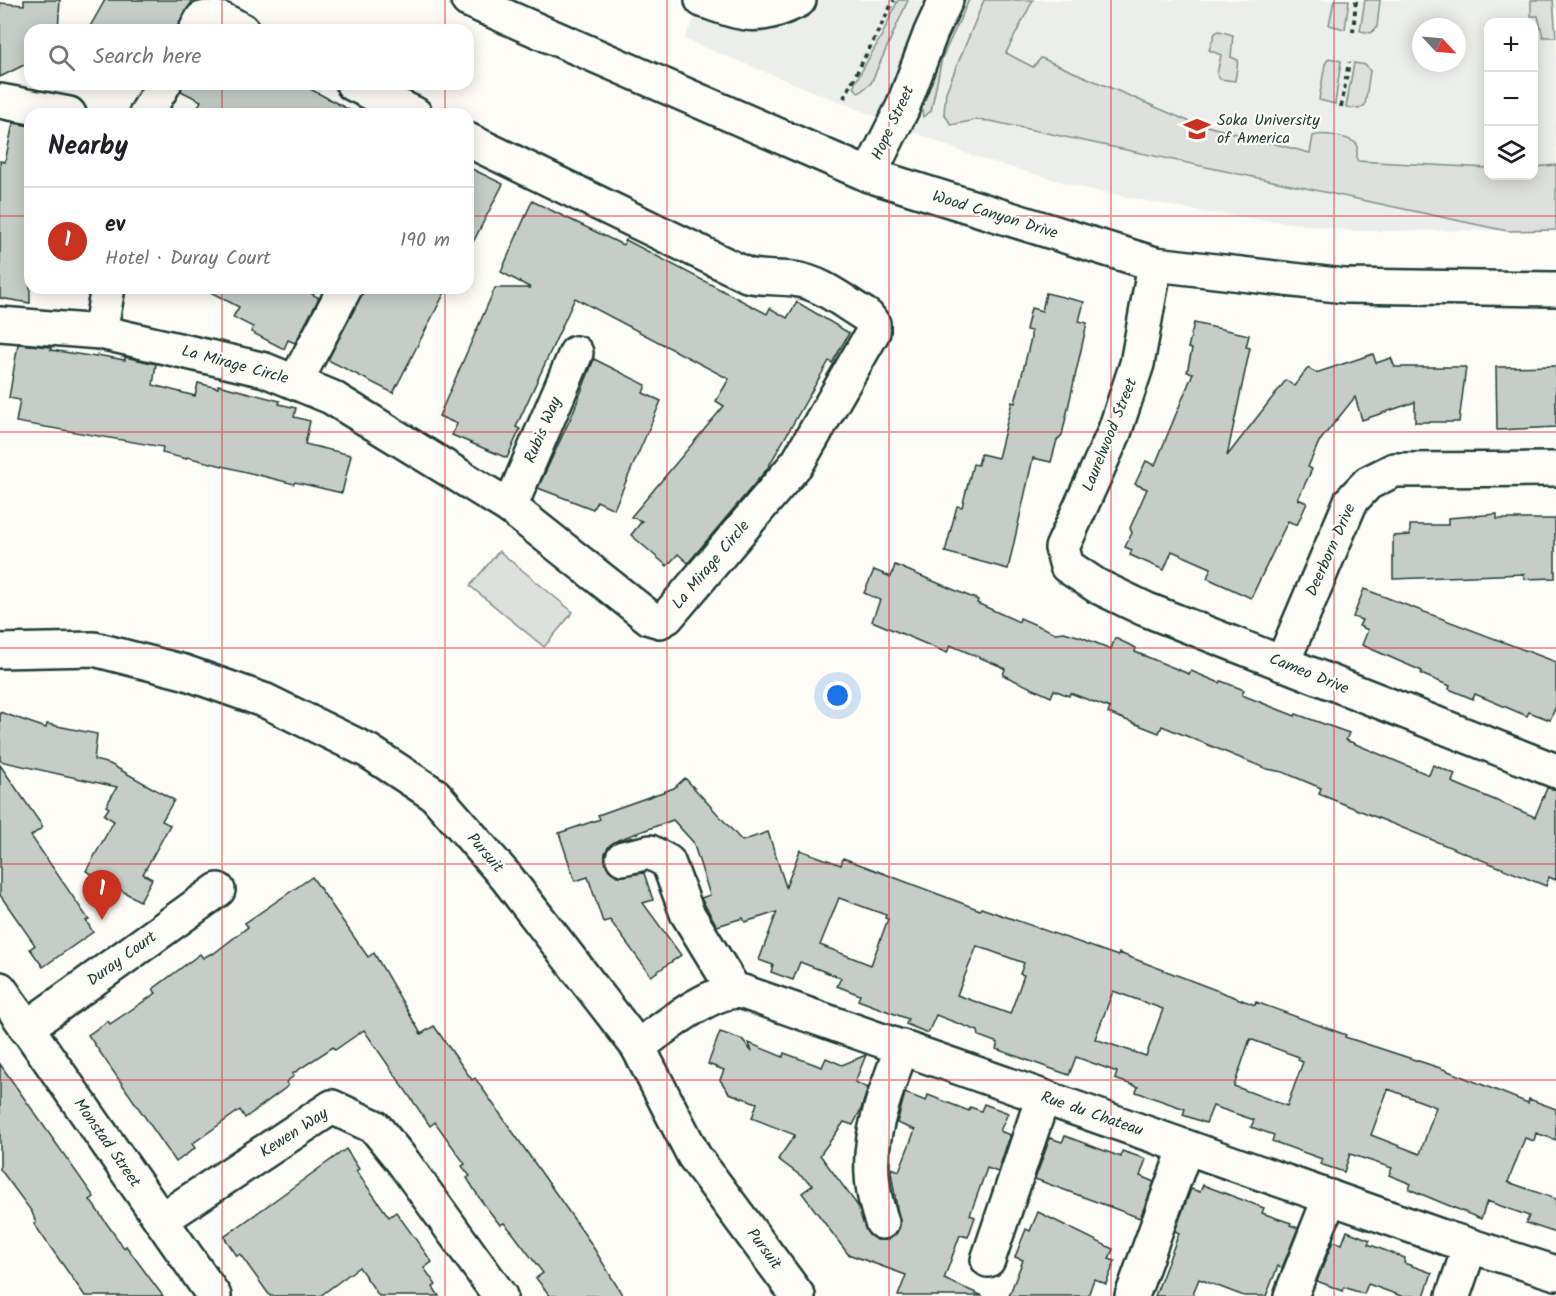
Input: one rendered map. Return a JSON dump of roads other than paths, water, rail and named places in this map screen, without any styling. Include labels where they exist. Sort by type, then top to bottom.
[{"type":"street","name":"Wood Canyon Drive","points":[[468,0],[869,175],[1155,264],[1345,286],[1556,289]]},
{"type":"street","points":[[702,0],[735,12],[764,15],[799,0]]},
{"type":"street","name":"Hope Street","points":[[869,175],[882,101],[925,0]]},
{"type":"street","name":"Hope Street","points":[[869,175],[902,110],[931,32],[946,0]]},
{"type":"street","points":[[199,24],[202,19],[208,17],[216,17],[230,24]]},
{"type":"street","points":[[150,108],[160,90]]},
{"type":"street","points":[[365,90],[403,108]]},
{"type":"street","points":[[0,101],[37,108]]},
{"type":"street","name":"La Mirage Circle","points":[[0,324],[100,332],[265,370],[331,396],[510,507],[650,618],[660,621],[667,616],[798,462],[873,332],[873,324],[867,316],[810,283],[794,279],[766,279],[747,275],[474,143]]},
{"type":"street","name":"Laurelwood Street","points":[[1067,566],[1062,548],[1114,433],[1137,364],[1155,264]]},
{"type":"street","points":[[100,332],[107,294]]},
{"type":"street","points":[[296,381],[342,294]]},
{"type":"street","name":"Rubis Way","points":[[510,507],[576,353]]},
{"type":"street","name":"Deerborn Drive","points":[[1282,664],[1351,501],[1368,483],[1394,470],[1556,469]]},
{"type":"street","name":"Cameo Drive","points":[[1067,566],[1097,586],[1145,609],[1556,771]]},
{"type":"street","name":"Pursuit","points":[[0,651],[94,649],[184,672],[266,701],[368,751],[435,795],[507,878],[638,1047],[694,1156],[798,1296]]},
{"type":"street","points":[[623,858],[650,852],[668,862],[687,913],[734,990],[696,1007],[638,1047]]},
{"type":"street","name":"Duray Court","points":[[26,1028],[218,890]]},
{"type":"street","name":"Monstad Street","points":[[0,989],[213,1296]]},
{"type":"street","name":"Rue du Chateau","points":[[734,990],[1470,1246],[1556,1273]]},
{"type":"street","points":[[882,1222],[872,1196],[870,1160],[881,1106],[902,1047]]},
{"type":"street","points":[[988,1260],[1043,1097]]},
{"type":"street","name":"Kewen Way","points":[[161,1220],[332,1107],[375,1126],[405,1163],[500,1296]]},
{"type":"street","points":[[1132,1296],[1186,1147]]},
{"type":"street","points":[[1291,1296],[1330,1197]]},
{"type":"street","points":[[1453,1296],[1470,1246]]},
{"type":"place","name":"Soka University of America","points":[[1197,129]]},
{"type":"place","name":"ev","points":[[102,920]]}]
